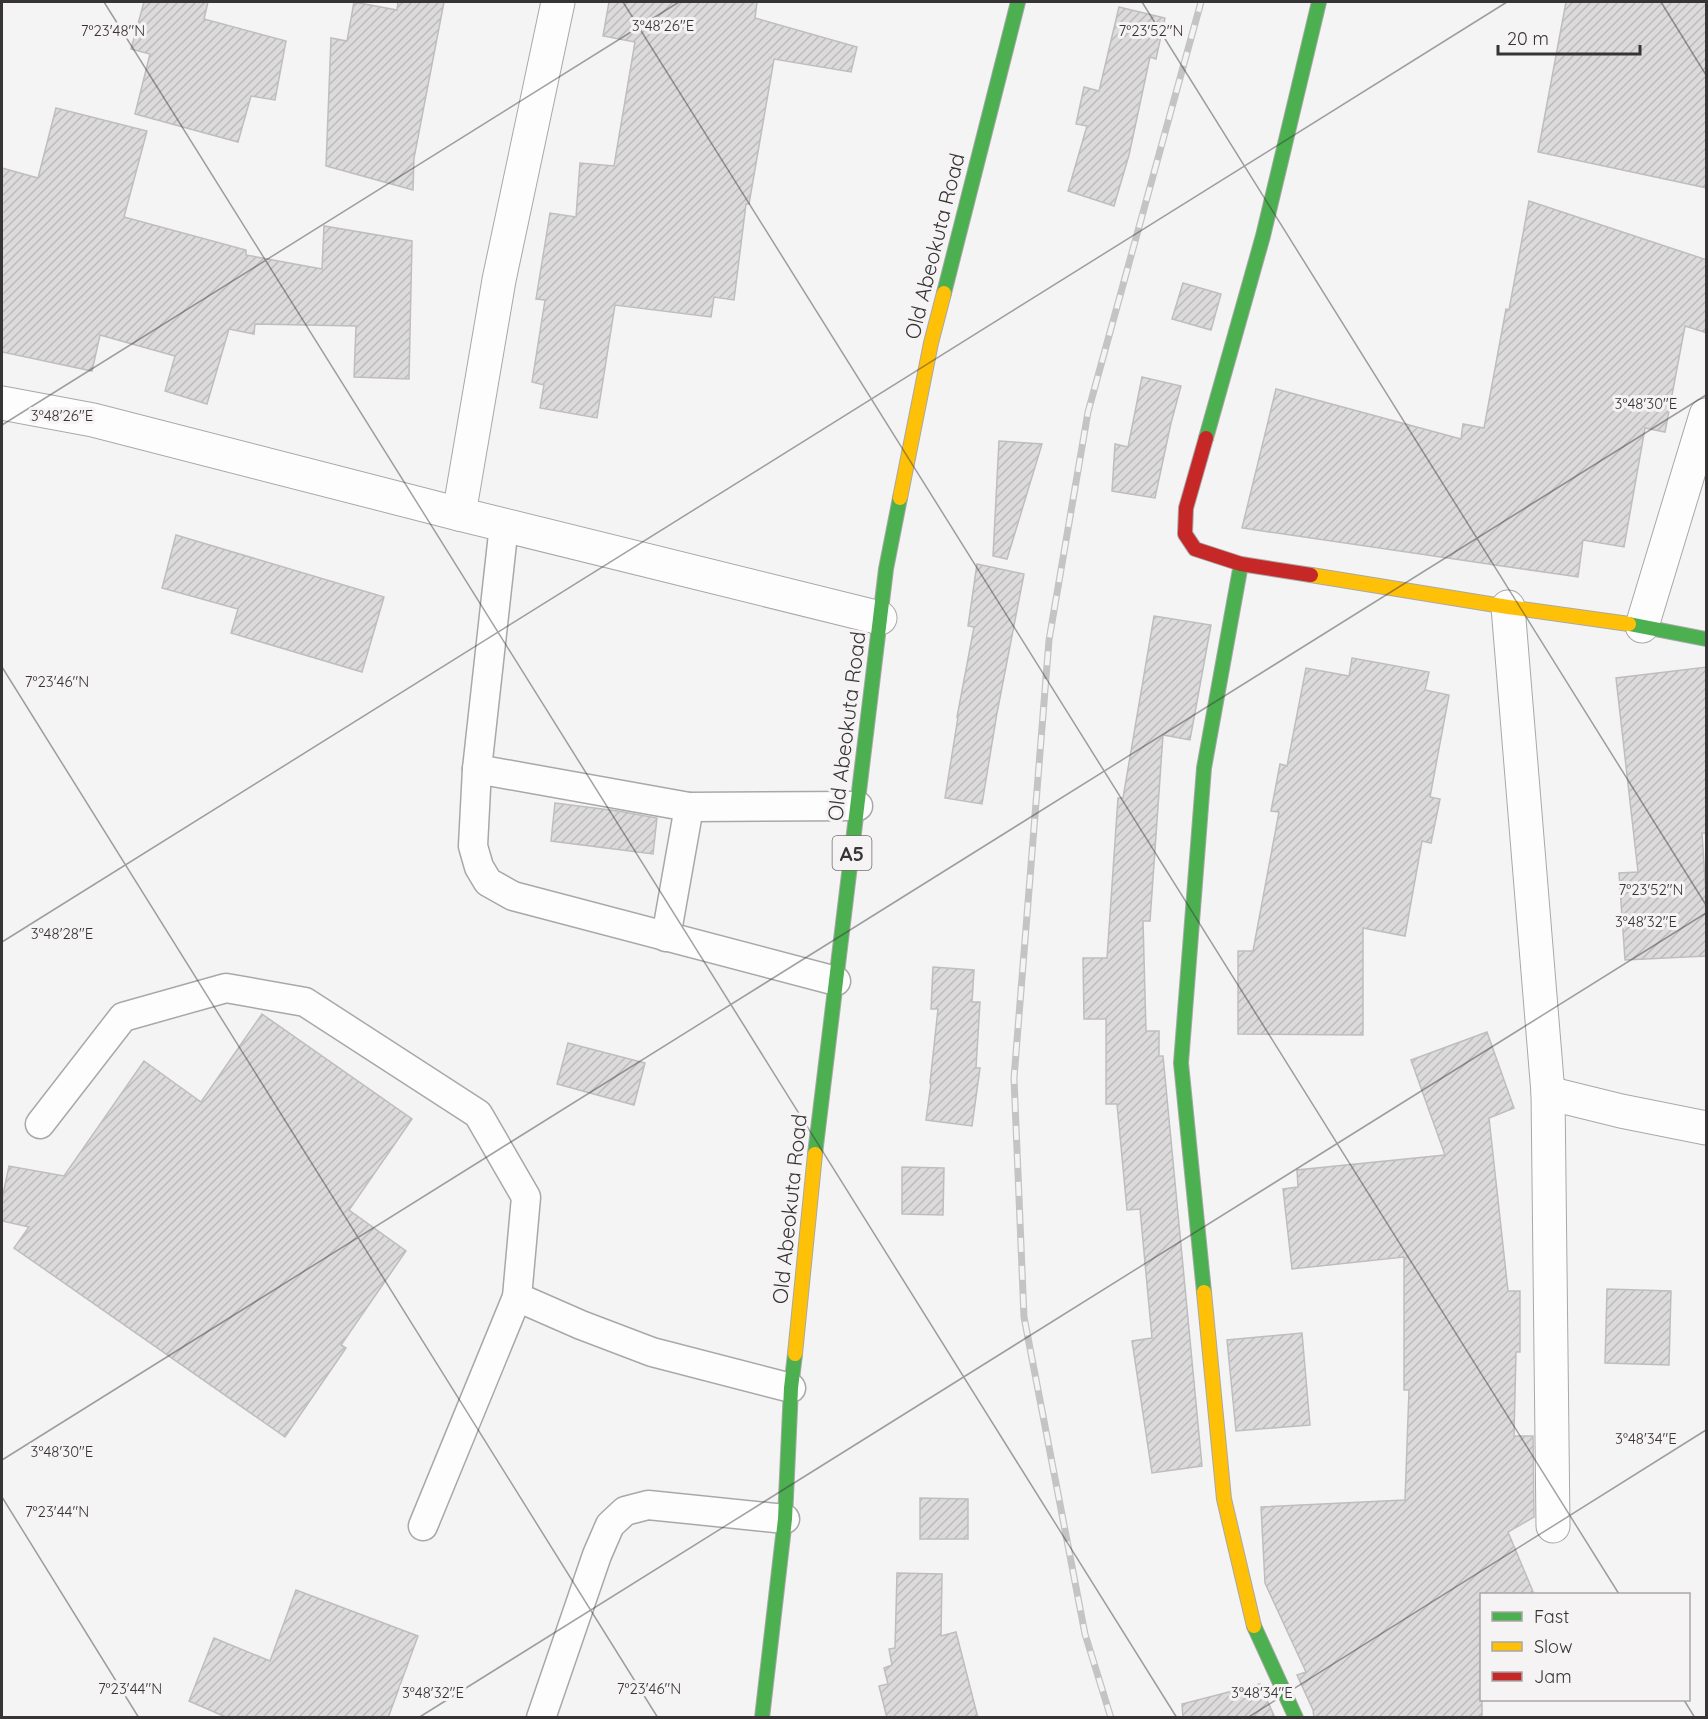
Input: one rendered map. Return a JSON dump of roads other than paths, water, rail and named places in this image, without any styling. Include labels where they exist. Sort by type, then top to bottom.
[{"type":"main road","name":"Old Abeokuta Road","points":[[762,1718],[785,1519],[791,1388],[821,1099],[886,570],[931,343],[1018,2]]},
{"type":"main road","points":[[1319,2],[1263,236],[1186,508],[1185,534],[1195,549],[1241,564],[1642,626],[1707,639]]},
{"type":"main road","points":[[1241,564],[1204,768],[1181,1063],[1224,1499],[1255,1630],[1296,1718]]},
{"type":"street","points":[[459,514],[499,280],[558,2]]},
{"type":"street","points":[[2,403],[93,420],[459,514],[880,618]]},
{"type":"street","points":[[1642,626],[1707,415]]},
{"type":"street","points":[[1508,607],[1548,1092],[1553,1526]]},
{"type":"street","points":[[1548,1092],[1620,1111],[1707,1128]]},
{"type":"lane","points":[[504,525],[477,769],[473,846],[479,867],[488,882],[513,896],[836,981]]},
{"type":"lane","points":[[477,769],[689,807],[858,806]]},
{"type":"lane","points":[[666,937],[689,807]]},
{"type":"lane","points":[[40,1124],[123,1017],[226,988],[305,1002],[478,1114],[526,1197],[517,1297],[423,1527]]},
{"type":"lane","points":[[517,1297],[652,1352],[791,1388]]},
{"type":"lane","points":[[541,1718],[597,1555],[610,1525],[625,1511],[648,1505],[785,1519]]},
{"type":"railway","points":[[1111,1718],[1085,1634],[1024,1317],[1014,1078],[1049,640],[1088,412],[1201,2]]}]
